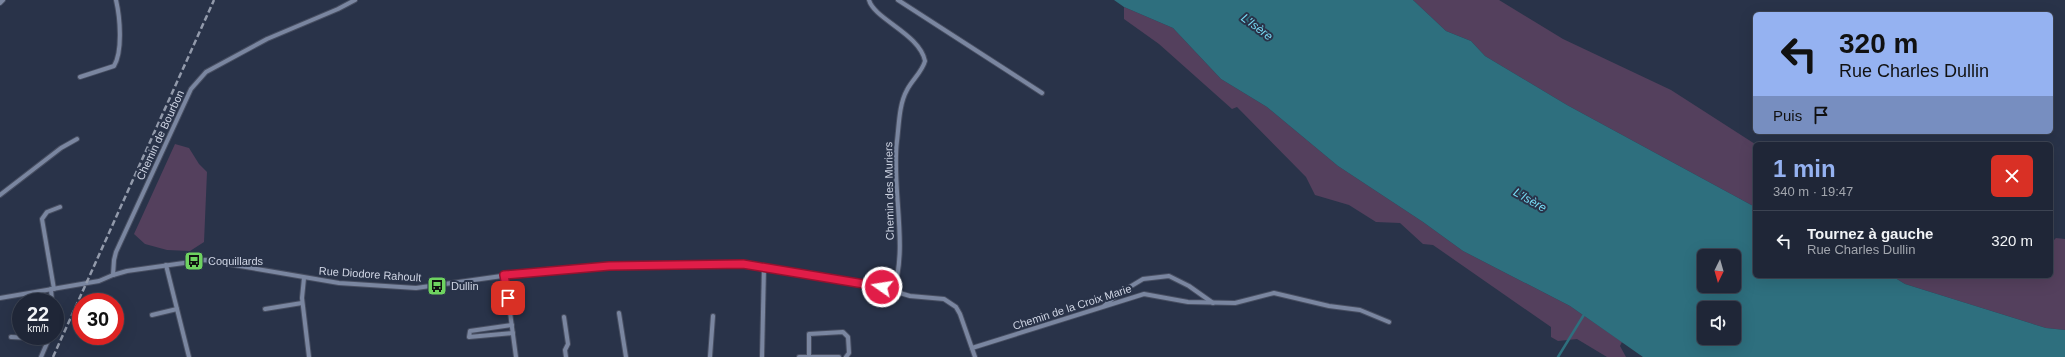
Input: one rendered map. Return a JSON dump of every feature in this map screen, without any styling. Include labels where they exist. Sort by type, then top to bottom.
[{"type":"street","points":[[0,3],[3,0]]},
{"type":"street","points":[[80,78],[114,66],[118,60],[120,17],[116,0]]},
{"type":"street","name":"Chemin de Bourbon","points":[[113,275],[116,252],[191,89],[206,72],[267,39],[338,9],[355,0]]},
{"type":"street","name":"Chemin des Muriers","points":[[869,0],[876,10],[919,48],[925,61],[904,95],[901,112],[896,151],[899,258],[898,279],[894,290]]},
{"type":"street","points":[[898,0],[1042,93]]},
{"type":"street","points":[[0,195],[61,148],[77,139]]},
{"type":"street","points":[[52,293],[42,219],[47,212],[60,207]]},
{"type":"street","name":"Rue Diodore Rahoult","points":[[0,298],[99,281],[113,275],[166,265],[210,260],[339,284],[416,288],[504,275],[609,266],[743,264],[764,266],[870,284],[910,296],[944,299],[956,307],[975,357]]},
{"type":"street","points":[[166,265],[189,357]]},
{"type":"street","points":[[762,357],[764,266]]},
{"type":"street","points":[[504,275],[516,357]]},
{"type":"street","points":[[1103,308],[1118,294],[1143,279],[1169,276],[1190,286],[1213,303]]},
{"type":"street","points":[[304,278],[302,303],[310,357]]},
{"type":"street","name":"Chemin de la Croix Marie","points":[[972,348],[1144,294],[1188,302],[1213,303],[1234,303],[1274,294],[1329,306],[1360,310],[1389,322]]},
{"type":"street","points":[[265,309],[302,303]]},
{"type":"street","points":[[152,316],[176,309]]},
{"type":"street","points":[[619,313],[626,357]]},
{"type":"street","points":[[710,357],[713,316]]},
{"type":"street","points":[[564,318],[568,344],[565,350],[566,357]]},
{"type":"street","points":[[512,325],[470,331],[469,337],[513,333]]},
{"type":"street","points":[[809,357],[809,334],[812,332],[843,332],[848,337],[849,353],[846,357]]},
{"type":"street","points":[[41,357],[46,345]]},
{"type":"street","points":[[799,357],[839,357]]},
{"type":"shaded area","points":[[1413,0],[1499,0],[1563,39],[1671,90],[1753,143],[1753,206],[1567,105],[1485,56],[1471,41],[1446,31]]},
{"type":"shaded area","points":[[1124,7],[1173,28],[1221,79],[1267,107],[1338,166],[1423,222],[1463,251],[1570,306],[1622,342],[1620,346],[1626,357],[1607,357],[1577,339],[1558,341],[1551,337],[1551,327],[1433,245],[1423,244],[1400,223],[1376,222],[1349,205],[1315,195],[1306,177],[1237,107],[1232,109],[1159,44],[1124,19]]},
{"type":"shaded area","points":[[175,144],[189,148],[199,164],[207,172],[204,242],[190,251],[167,250],[145,244],[134,234]]},
{"type":"shaded area","points":[[2056,238],[2065,239],[2065,330],[2046,328],[1905,284],[1895,278],[2053,278],[2053,241]]},
{"type":"water","name":"L'Isère","points":[[1114,0],[1413,0],[1446,31],[1471,41],[1485,56],[1567,105],[1753,206],[1753,278],[1895,278],[1905,284],[2046,328],[2065,330],[2065,357],[1643,357],[1570,306],[1463,251],[1423,222],[1338,166],[1267,107],[1221,79],[1173,28],[1124,7]]},
{"type":"waterway","points":[[1558,357],[1585,313]]},
{"type":"railway","points":[[53,357],[214,0]]},
{"type":"place","name":"Coquillards","points":[[194,261]]},
{"type":"place","name":"Dullin","points":[[437,286]]},
{"type":"route","points":[[508,298],[504,275],[545,270],[609,266],[743,264],[764,266],[882,287]]}]
